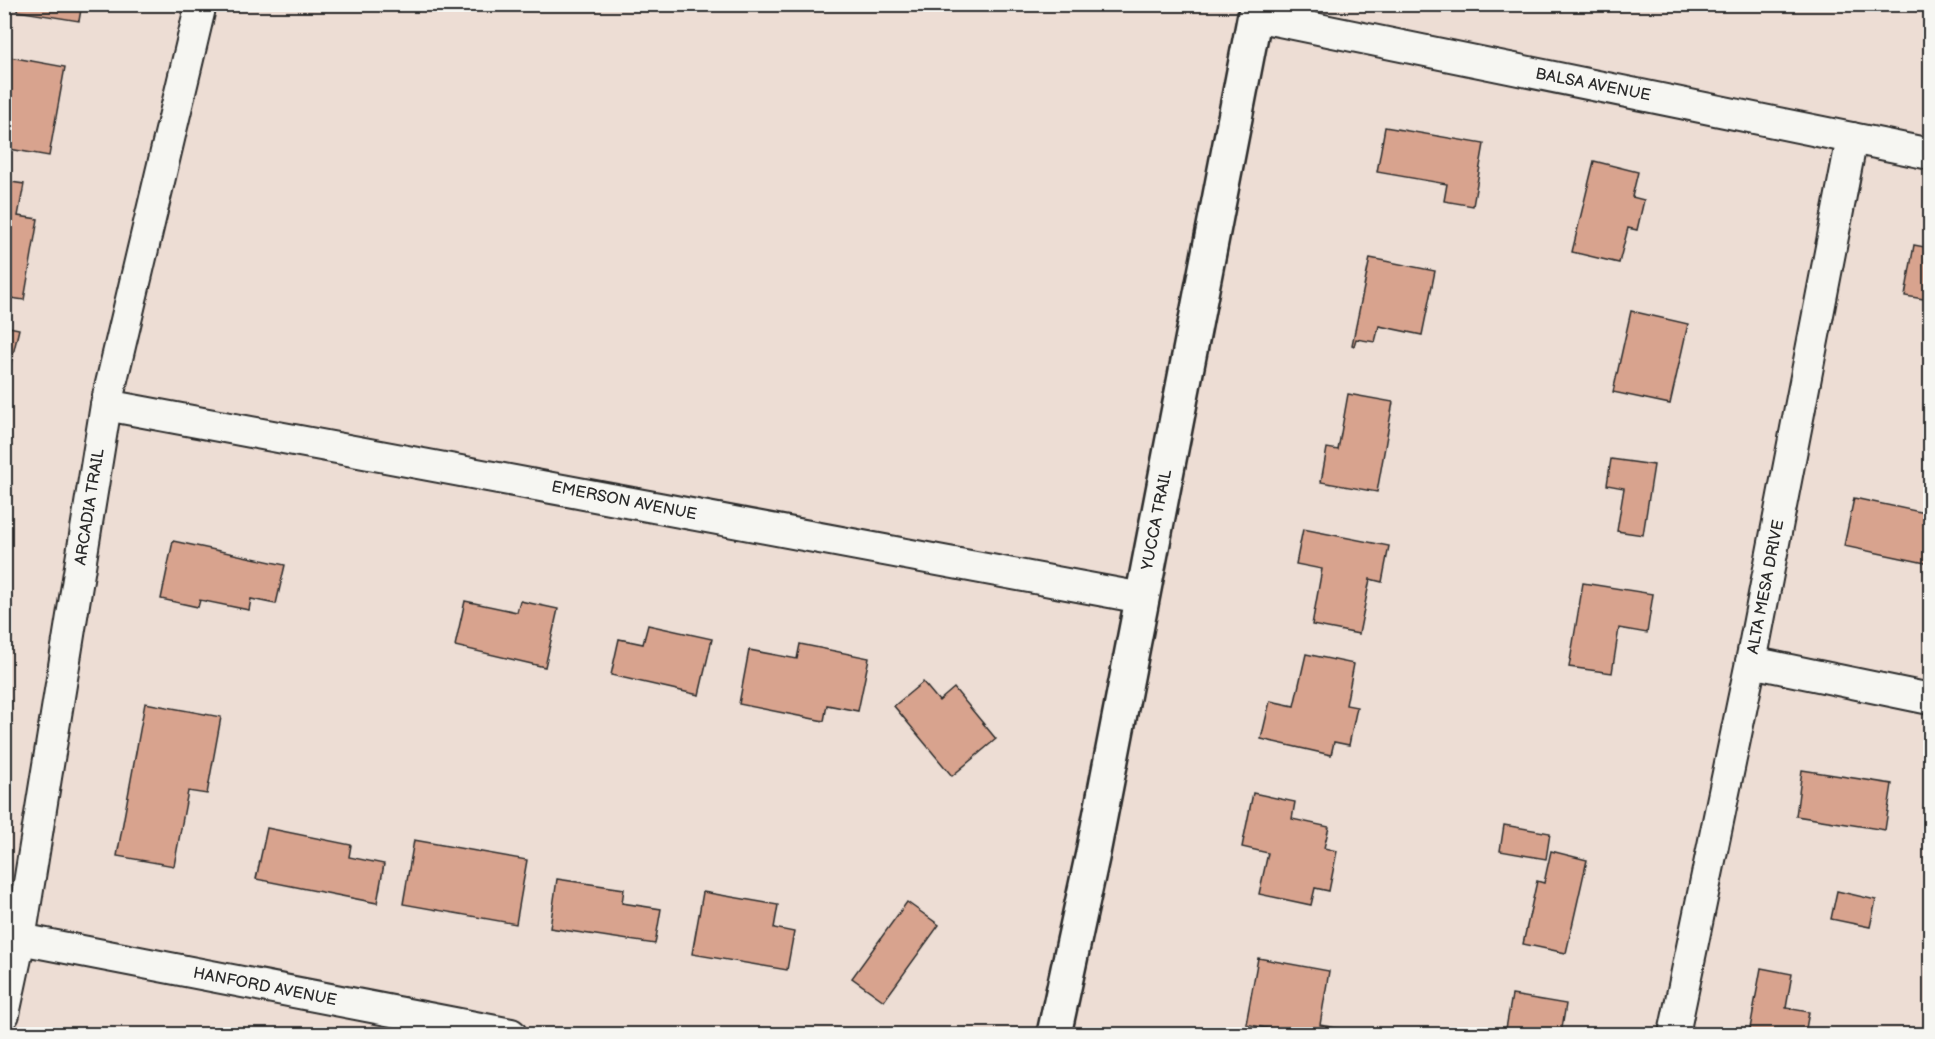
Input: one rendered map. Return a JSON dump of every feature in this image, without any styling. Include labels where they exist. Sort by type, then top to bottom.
[{"type":"main road","name":"YUCCA TRAIL","points":[[1054,1035],[1142,598],[1256,10]]},
{"type":"street","name":"ARCADIA TRAIL","points":[[4,1014],[20,939],[106,405],[201,4]]},
{"type":"street","name":"BALSA AVENUE","points":[[1256,10],[1930,154]]},
{"type":"street","name":"ALTA MESA DRIVE","points":[[1674,1035],[1751,662],[1852,138]]},
{"type":"street","name":"EMERSON AVENUE","points":[[106,405],[1142,598]]},
{"type":"street","points":[[1751,662],[1930,699]]},
{"type":"street","name":"HANFORD AVENUE","points":[[20,939],[511,1035]]},
{"type":"building","points":[[18,4],[82,4],[79,21],[17,11]]},
{"type":"building","points":[[4,56],[65,67],[49,156],[4,148]]},
{"type":"building","points":[[1385,127],[1484,144],[1473,206],[1444,201],[1447,184],[1377,172]]},
{"type":"building","points":[[1594,161],[1638,172],[1632,197],[1644,200],[1637,230],[1628,228],[1619,263],[1572,252]]},
{"type":"building","points":[[4,181],[24,184],[18,216],[38,219],[24,300],[4,297]]},
{"type":"building","points":[[1914,245],[1930,248],[1930,300],[1905,296]]},
{"type":"building","points":[[1370,258],[1435,271],[1422,335],[1379,326],[1375,342],[1356,339],[1354,346],[1352,345]]},
{"type":"building","points":[[1631,311],[1688,324],[1670,404],[1613,392]]},
{"type":"building","points":[[4,326],[19,329],[4,392]]},
{"type":"building","points":[[1348,394],[1393,402],[1377,492],[1321,482],[1327,448],[1338,450]]},
{"type":"building","points":[[1611,459],[1654,465],[1643,535],[1617,531],[1624,488],[1607,485]]},
{"type":"building","points":[[1854,498],[1930,514],[1930,564],[1844,546]]},
{"type":"building","points":[[1303,529],[1389,546],[1382,582],[1370,579],[1359,634],[1312,625],[1322,569],[1296,564]]},
{"type":"building","points":[[173,541],[285,565],[276,604],[251,599],[249,610],[200,600],[198,607],[161,599]]},
{"type":"building","points":[[1583,583],[1653,594],[1647,633],[1619,628],[1612,673],[1569,667]]},
{"type":"building","points":[[465,601],[517,612],[520,601],[558,609],[545,667],[455,646]]},
{"type":"building","points":[[648,625],[712,639],[699,695],[611,675],[619,639],[643,644]]},
{"type":"building","points":[[800,644],[869,658],[858,711],[827,705],[824,721],[739,704],[749,650],[797,659]]},
{"type":"building","points":[[1306,654],[1354,664],[1346,705],[1357,707],[1349,745],[1334,742],[1331,755],[1261,739],[1270,701],[1294,706]]},
{"type":"building","points":[[923,682],[939,701],[954,688],[996,739],[952,776],[894,706]]},
{"type":"building","points":[[145,703],[221,717],[207,794],[188,791],[174,866],[117,856]]},
{"type":"building","points":[[1802,770],[1892,784],[1885,830],[1796,816]]},
{"type":"building","points":[[1253,793],[1295,802],[1292,819],[1329,827],[1324,848],[1337,851],[1329,891],[1315,888],[1311,905],[1259,894],[1268,853],[1242,847]]},
{"type":"building","points":[[1504,825],[1550,833],[1546,859],[1500,851]]},
{"type":"building","points":[[267,828],[351,845],[349,857],[384,864],[377,903],[256,879]]},
{"type":"building","points":[[414,840],[527,860],[516,924],[403,904]]},
{"type":"building","points":[[1551,851],[1587,860],[1566,953],[1523,944],[1537,881],[1544,883]]},
{"type":"building","points":[[557,879],[624,889],[622,903],[661,909],[655,944],[550,928]]},
{"type":"building","points":[[1837,891],[1876,900],[1870,927],[1831,919]]},
{"type":"building","points":[[703,892],[778,905],[774,928],[794,932],[787,970],[692,954]]},
{"type":"building","points":[[907,902],[939,925],[884,1001],[852,978]]},
{"type":"building","points":[[1258,958],[1329,971],[1320,1025],[1347,1030],[1347,1034],[1294,1034],[1246,1024]]},
{"type":"building","points":[[1761,968],[1792,974],[1786,1008],[1809,1012],[1805,1034],[1749,1034]]},
{"type":"building","points":[[1512,995],[1566,1004],[1561,1034],[1505,1034]]}]
